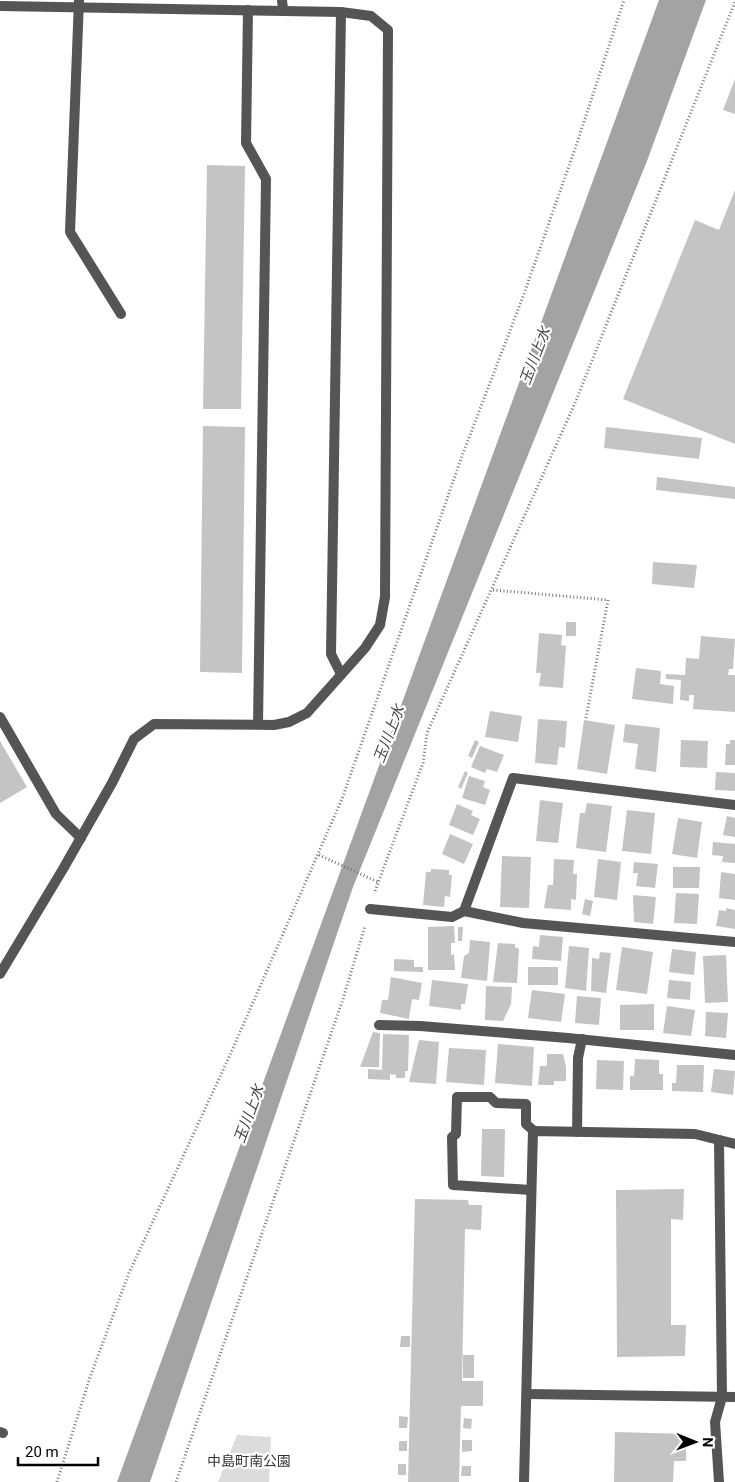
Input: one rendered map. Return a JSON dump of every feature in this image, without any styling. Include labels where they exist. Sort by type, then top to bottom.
[{"type":"street","points":[[79,4],[70,232],[121,314]]},
{"type":"street","points":[[0,6],[79,4],[248,10],[283,5],[371,16],[388,30],[385,598],[380,625],[365,648],[307,713],[289,722],[274,725],[154,724],[134,739],[81,838],[0,974]]},
{"type":"street","points":[[248,10],[246,143],[266,179],[258,724]]},
{"type":"street","points":[[341,12],[331,654],[341,674]]},
{"type":"street","points":[[0,718],[56,814],[81,838]]},
{"type":"street","points":[[464,911],[513,778],[735,805]]},
{"type":"street","points":[[370,909],[452,917],[464,911],[523,923],[735,942]]},
{"type":"street","points":[[379,1025],[420,1026],[582,1039],[735,1056]]},
{"type":"street","points":[[577,1132],[578,1058],[582,1039]]},
{"type":"street","points":[[531,1190],[452,1185],[452,1137],[456,1134],[457,1097],[490,1097],[496,1104],[526,1104],[526,1124],[534,1130],[696,1134],[735,1144]]},
{"type":"street","points":[[524,1482],[534,1130]]},
{"type":"street","points":[[719,1140],[722,1397],[715,1422],[719,1482]]},
{"type":"street","points":[[527,1394],[735,1397]]},
{"type":"path","points":[[57,1482],[90,1377],[129,1273],[319,855],[342,799],[462,456],[524,294],[577,143],[624,0]]},
{"type":"path","points":[[176,1482],[339,1009],[378,882],[424,762],[427,732],[493,590],[575,404],[735,2]]},
{"type":"path","points":[[493,590],[608,600],[586,718]]},
{"type":"path","points":[[319,855],[378,882]]},
{"type":"green space","name":"中島町南公園","points":[[237,1435],[271,1437],[269,1482],[218,1482]]},
{"type":"water","name":"玉川上水","points":[[659,0],[706,0],[647,161],[353,887],[150,1482],[117,1482]]},
{"type":"building","points":[[735,79],[735,114],[723,110]]},
{"type":"building","points":[[207,165],[245,166],[241,409],[203,409]]},
{"type":"building","points":[[735,190],[735,444],[623,399],[695,220],[719,230]]},
{"type":"building","points":[[203,426],[245,427],[242,673],[200,672]]},
{"type":"building","points":[[606,427],[702,438],[699,459],[604,448]]},
{"type":"building","points":[[657,477],[735,487],[735,499],[656,490]]},
{"type":"building","points":[[653,562],[697,565],[694,588],[652,584]]},
{"type":"building","points":[[566,622],[576,622],[576,636],[566,636]]},
{"type":"building","points":[[539,633],[562,635],[561,645],[566,646],[563,688],[539,686],[541,673],[536,673]]},
{"type":"building","points":[[701,636],[735,639],[733,669],[729,669],[728,675],[735,675],[735,712],[693,709],[694,695],[689,695],[689,701],[680,700],[681,680],[666,679],[666,674],[685,675],[686,658],[699,659]]},
{"type":"building","points":[[636,668],[661,671],[660,684],[674,686],[673,704],[632,699]]},
{"type":"building","points":[[490,711],[522,716],[518,742],[485,737]]},
{"type":"building","points":[[538,719],[567,721],[565,748],[559,747],[557,765],[535,763]]},
{"type":"building","points":[[584,720],[615,725],[607,774],[577,769]]},
{"type":"building","points":[[625,724],[660,728],[656,772],[635,769],[638,744],[623,742]]},
{"type":"building","points":[[475,740],[479,742],[472,758],[468,756]]},
{"type":"building","points":[[681,740],[708,741],[707,768],[680,767]]},
{"type":"building","points":[[730,740],[735,740],[735,765],[725,765],[726,744],[730,744]]},
{"type":"building","points":[[0,741],[27,787],[0,803]]},
{"type":"building","points":[[480,746],[504,755],[497,772],[487,769],[485,773],[471,767]]},
{"type":"building","points":[[465,771],[468,773],[461,789],[458,787]]},
{"type":"building","points":[[716,772],[735,773],[735,791],[715,790]]},
{"type":"building","points":[[469,776],[485,781],[483,787],[490,790],[485,805],[462,798]]},
{"type":"building","points":[[540,800],[563,803],[558,843],[536,841]]},
{"type":"building","points":[[587,803],[612,806],[606,852],[576,848],[580,813],[585,813]]},
{"type":"building","points":[[457,804],[473,811],[471,815],[480,819],[473,835],[449,825]]},
{"type":"building","points":[[627,810],[655,813],[651,854],[622,851]]},
{"type":"building","points":[[727,816],[735,818],[735,837],[723,835]]},
{"type":"building","points":[[678,818],[702,822],[697,858],[672,854]]},
{"type":"building","points":[[450,834],[473,844],[464,864],[442,854]]},
{"type":"building","points":[[713,842],[735,844],[735,863],[722,862],[723,856],[712,855]]},
{"type":"building","points":[[502,856],[531,857],[529,908],[500,907]]},
{"type":"building","points":[[554,859],[574,860],[573,874],[577,874],[576,900],[571,899],[571,910],[544,908],[548,885],[553,885]]},
{"type":"building","points":[[598,859],[621,862],[617,900],[594,897]]},
{"type":"building","points":[[634,862],[658,864],[655,888],[636,886],[638,873],[633,873]]},
{"type":"building","points":[[673,867],[700,867],[699,888],[673,888]]},
{"type":"building","points":[[431,869],[449,870],[449,875],[452,875],[450,897],[445,896],[444,907],[423,905],[426,872],[431,872]]},
{"type":"building","points":[[721,872],[735,874],[735,900],[719,898]]},
{"type":"building","points":[[676,893],[699,894],[697,924],[674,923]]},
{"type":"building","points":[[633,895],[656,897],[653,924],[634,922]]},
{"type":"building","points":[[585,899],[593,901],[590,916],[582,914]]},
{"type":"building","points":[[726,908],[735,910],[735,929],[716,926],[719,910],[726,911]]},
{"type":"building","points":[[454,926],[455,943],[451,943],[451,955],[454,954],[455,970],[428,970],[428,927]]},
{"type":"building","points":[[458,927],[463,927],[462,941],[458,941]]},
{"type":"building","points":[[540,935],[563,937],[561,961],[532,959],[533,946],[539,947]]},
{"type":"building","points":[[470,940],[490,942],[487,981],[461,978],[464,956],[469,953]]},
{"type":"building","points":[[498,943],[515,944],[515,947],[519,949],[517,983],[493,982]]},
{"type":"building","points":[[569,946],[589,948],[586,991],[565,988]]},
{"type":"building","points":[[622,947],[653,952],[647,994],[616,990]]},
{"type":"building","points":[[672,949],[696,952],[694,975],[669,972]]},
{"type":"building","points":[[600,952],[611,953],[606,993],[591,991],[592,958],[599,959]]},
{"type":"building","points":[[726,955],[728,1002],[705,1003],[703,956]]},
{"type":"building","points":[[394,959],[414,960],[414,967],[423,967],[423,972],[394,971]]},
{"type":"building","points":[[528,967],[558,967],[558,985],[528,985]]},
{"type":"building","points":[[391,977],[422,983],[419,1000],[412,999],[409,1019],[380,1013],[382,1000],[388,1000]]},
{"type":"building","points":[[432,980],[468,984],[465,1004],[461,1004],[461,1010],[429,1006]]},
{"type":"building","points":[[669,980],[691,982],[690,1000],[667,998]]},
{"type":"building","points":[[486,986],[512,987],[511,1004],[503,1021],[485,1020]]},
{"type":"building","points":[[532,990],[565,994],[561,1022],[528,1018]]},
{"type":"building","points":[[577,996],[601,998],[599,1025],[575,1023]]},
{"type":"building","points":[[654,1004],[654,1030],[620,1030],[620,1005]]},
{"type":"building","points":[[667,1006],[695,1010],[691,1036],[663,1033]]},
{"type":"building","points":[[706,1012],[728,1013],[726,1038],[705,1036]]},
{"type":"building","points":[[373,1032],[380,1033],[379,1067],[360,1067]]},
{"type":"building","points":[[383,1034],[409,1035],[408,1071],[405,1071],[405,1078],[396,1078],[396,1075],[390,1074],[390,1080],[368,1079],[368,1069],[382,1070]]},
{"type":"building","points":[[419,1040],[439,1042],[436,1084],[409,1082]]},
{"type":"building","points":[[498,1044],[534,1047],[532,1086],[495,1083]]},
{"type":"building","points":[[449,1048],[486,1050],[484,1085],[446,1082]]},
{"type":"building","points":[[547,1054],[563,1054],[566,1067],[566,1081],[554,1081],[554,1085],[538,1085],[540,1066],[547,1066]]},
{"type":"building","points":[[635,1059],[659,1060],[659,1074],[663,1074],[663,1090],[630,1090],[630,1076],[634,1076]]},
{"type":"building","points":[[597,1060],[624,1061],[623,1090],[596,1089]]},
{"type":"building","points":[[677,1065],[704,1065],[703,1092],[672,1091],[672,1083],[676,1083]]},
{"type":"building","points":[[714,1069],[735,1071],[733,1095],[711,1092]]},
{"type":"building","points":[[482,1129],[505,1129],[504,1177],[481,1176]]},
{"type":"building","points":[[684,1189],[683,1220],[671,1219],[671,1325],[686,1325],[685,1356],[617,1357],[616,1190]]},
{"type":"building","points":[[415,1199],[468,1200],[469,1205],[482,1205],[481,1230],[465,1229],[462,1381],[483,1381],[483,1406],[461,1406],[459,1482],[408,1482]]},
{"type":"building","points":[[401,1336],[410,1336],[410,1347],[400,1347]]},
{"type":"building","points":[[463,1355],[474,1355],[474,1378],[463,1378]]},
{"type":"building","points":[[399,1416],[408,1417],[407,1428],[399,1428]]},
{"type":"building","points":[[464,1418],[472,1419],[471,1429],[463,1428]]},
{"type":"building","points":[[615,1432],[686,1434],[686,1461],[674,1461],[673,1482],[614,1482]]},
{"type":"building","points":[[462,1440],[472,1440],[472,1451],[462,1452]]},
{"type":"building","points":[[399,1441],[407,1441],[407,1451],[399,1451]]},
{"type":"building","points":[[398,1464],[406,1464],[406,1475],[398,1475]]},
{"type":"building","points":[[462,1466],[471,1466],[471,1476],[461,1476]]}]
